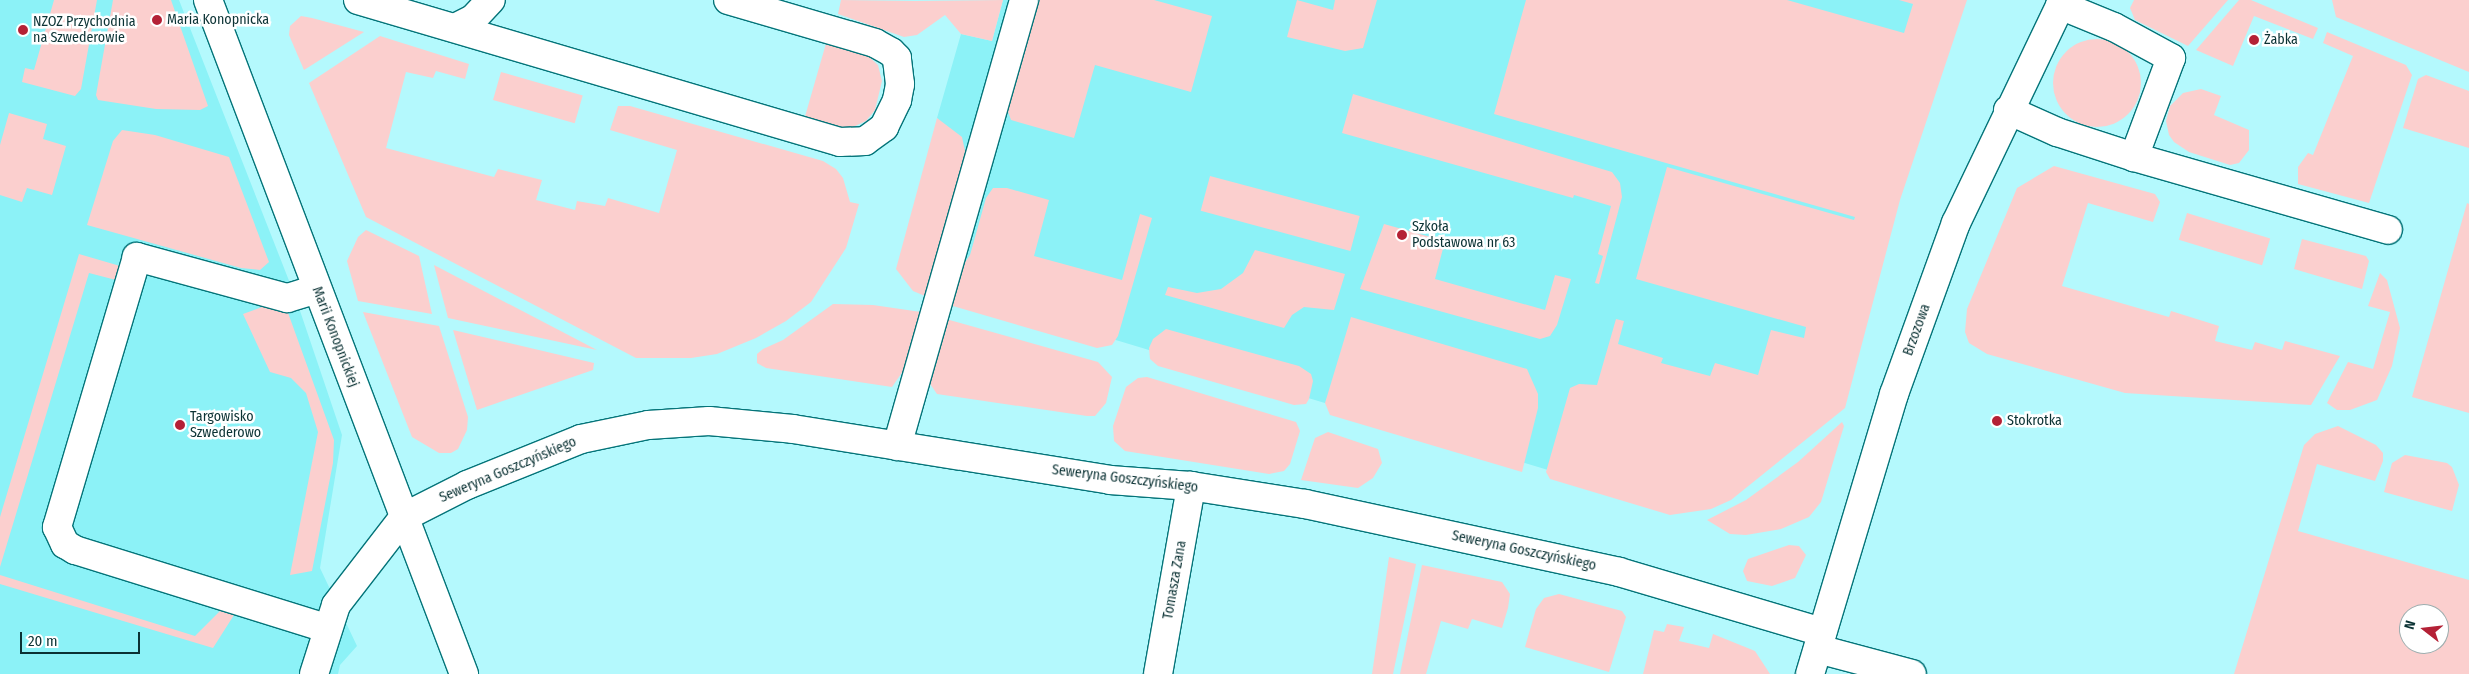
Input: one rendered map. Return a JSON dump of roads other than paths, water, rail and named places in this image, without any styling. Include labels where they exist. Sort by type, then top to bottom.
[{"type":"street","name":"Marii Konopnickiej","points":[[208,0],[464,674]]},
{"type":"street","points":[[358,0],[840,142],[853,144],[865,141],[884,127],[897,100],[900,84],[897,58],[891,52],[875,43],[728,0]]},
{"type":"street","points":[[455,28],[473,19],[491,0]]},
{"type":"street","points":[[896,446],[1024,0]]},
{"type":"street","points":[[2061,2],[2114,27],[2171,58],[2134,157]]},
{"type":"street","name":"Brzozowa","points":[[1817,651],[1897,385],[1956,223],[2008,110],[2061,2]]},
{"type":"street","points":[[2008,110],[2057,132],[2134,157],[2388,230]]},
{"type":"street","points":[[317,289],[287,298],[137,257],[58,527],[65,544],[75,550],[326,628]]},
{"type":"street","name":"Seweryna Goszczyńskiego","points":[[404,517],[467,485],[581,438],[648,425],[709,421],[793,429],[1110,480],[1191,486],[1306,504],[1619,572],[1817,651],[1912,674]]},
{"type":"street","name":"Tomasza Zana","points":[[1158,674],[1191,486]]},
{"type":"street","points":[[314,674],[326,628],[336,606],[404,517]]},
{"type":"place","name":"Maria Konopnicka","points":[[157,20]]},
{"type":"place","name":"NZOZ Przychodnia na Szwederowie","points":[[23,30]]},
{"type":"place","name":"Żabka","points":[[2254,40]]},
{"type":"place","name":"Szkoła Podstawowa nr 63","points":[[1402,235]]},
{"type":"place","name":"Stokrotka","points":[[1997,421]]},
{"type":"place","name":"Targowisko Szwederowo","points":[[180,425]]}]
